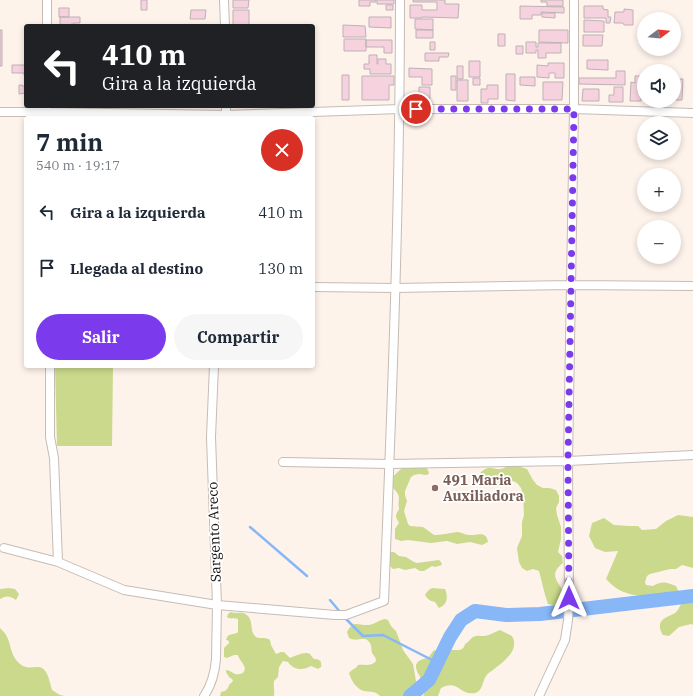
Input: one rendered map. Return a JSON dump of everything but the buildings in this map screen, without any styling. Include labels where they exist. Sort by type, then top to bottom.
[{"type":"street","points":[[47,0],[47,24]]},
{"type":"street","points":[[224,0],[225,24]]},
{"type":"street","points":[[4,548],[58,562],[124,590],[217,605],[346,615],[384,601],[400,109],[400,0]]},
{"type":"street","points":[[539,696],[565,640],[568,620],[568,461],[574,109],[574,0]]},
{"type":"street","points":[[248,116],[400,109],[574,109],[693,113]]},
{"type":"street","points":[[0,112],[190,116]]},
{"type":"street","points":[[315,287],[395,288],[570,285],[693,286]]},
{"type":"street","points":[[50,368],[50,437],[54,458],[58,562]]},
{"type":"street","name":"Sargento Areco","points":[[204,696],[215,667],[217,605],[211,437],[214,368]]},
{"type":"street","points":[[283,462],[389,464],[568,461],[693,455]]},
{"type":"green space","points":[[55,368],[113,368],[112,446],[57,446]]},
{"type":"green space","points":[[516,463],[527,469],[537,485],[543,488],[556,490],[559,496],[559,502],[556,508],[561,527],[561,539],[558,552],[562,556],[563,563],[558,568],[555,576],[561,589],[562,597],[560,602],[554,605],[548,604],[539,571],[533,569],[527,571],[522,568],[519,562],[517,548],[522,536],[522,522],[524,515],[523,495],[521,488],[517,483],[511,480],[499,484],[486,483],[479,475],[487,468],[501,469],[507,465]]},
{"type":"green space","points":[[405,467],[426,467],[429,474],[419,474],[411,477],[405,491],[407,501],[404,511],[410,526],[423,527],[434,535],[457,532],[468,535],[481,534],[487,538],[488,542],[482,545],[470,542],[457,544],[447,541],[431,543],[408,540],[401,541],[395,539],[395,529],[399,523],[396,516],[399,509],[399,497],[392,487],[392,477]]},
{"type":"green space","points":[[678,515],[693,517],[693,568],[682,565],[676,569],[650,574],[647,576],[645,582],[646,585],[653,586],[659,583],[664,583],[676,586],[679,596],[676,601],[673,604],[664,605],[642,596],[630,594],[615,588],[606,579],[618,551],[605,552],[595,548],[589,536],[592,523],[604,518],[614,525],[638,526],[642,530],[656,529],[666,521]]},
{"type":"green space","points":[[390,552],[394,552],[399,556],[406,557],[417,563],[439,560],[442,565],[435,567],[432,566],[424,571],[420,571],[415,568],[405,570],[399,568],[393,569],[388,564],[388,554]]},
{"type":"green space","points":[[432,588],[445,589],[447,597],[446,603],[442,607],[439,608],[435,602],[427,598],[425,595]]},
{"type":"green space","points":[[0,589],[15,589],[19,594],[16,600],[8,596],[0,599]]},
{"type":"green space","points":[[693,597],[693,625],[691,624],[679,627],[669,636],[663,635],[660,628],[661,622],[665,618],[674,614],[682,602]]},
{"type":"green space","points":[[231,612],[243,613],[247,615],[255,636],[270,640],[276,654],[284,652],[290,658],[308,653],[314,659],[318,659],[320,661],[321,667],[318,669],[311,666],[305,669],[298,669],[290,665],[288,662],[283,661],[279,667],[278,677],[274,681],[274,696],[220,696],[221,692],[225,691],[233,681],[229,677],[226,670],[237,674],[243,673],[245,669],[238,655],[227,658],[224,657],[224,648],[229,643],[229,641],[226,640],[227,637],[238,632],[238,619],[227,617]]},
{"type":"green space","points":[[385,619],[388,620],[396,631],[403,650],[413,664],[416,681],[422,693],[421,696],[380,696],[375,692],[361,690],[354,684],[351,678],[349,673],[358,665],[372,664],[376,660],[372,653],[371,644],[368,640],[355,640],[349,638],[347,632],[354,624],[369,625]]},
{"type":"green space","points":[[0,628],[8,638],[13,655],[17,661],[26,667],[40,667],[43,669],[48,676],[52,690],[65,696],[0,696]]},
{"type":"green space","points":[[500,630],[512,636],[514,640],[513,650],[504,661],[486,675],[478,692],[465,692],[452,685],[441,688],[438,696],[423,696],[424,694],[420,677],[416,668],[418,662],[428,658],[434,650],[439,652],[459,650],[462,649],[473,637],[484,636]]},
{"type":"waterway","points":[[250,527],[307,576]]},
{"type":"waterway","points":[[410,696],[429,680],[450,637],[461,620],[475,611],[506,615],[540,614],[693,596]]},
{"type":"waterway","points":[[330,600],[341,613]]},
{"type":"waterway","points":[[344,617],[363,636],[383,635],[438,663]]},
{"type":"place","name":"491 Maria Auxiliadora","points":[[435,488]]},
{"type":"route","points":[[416,109],[574,109],[568,461],[569,598]]}]
